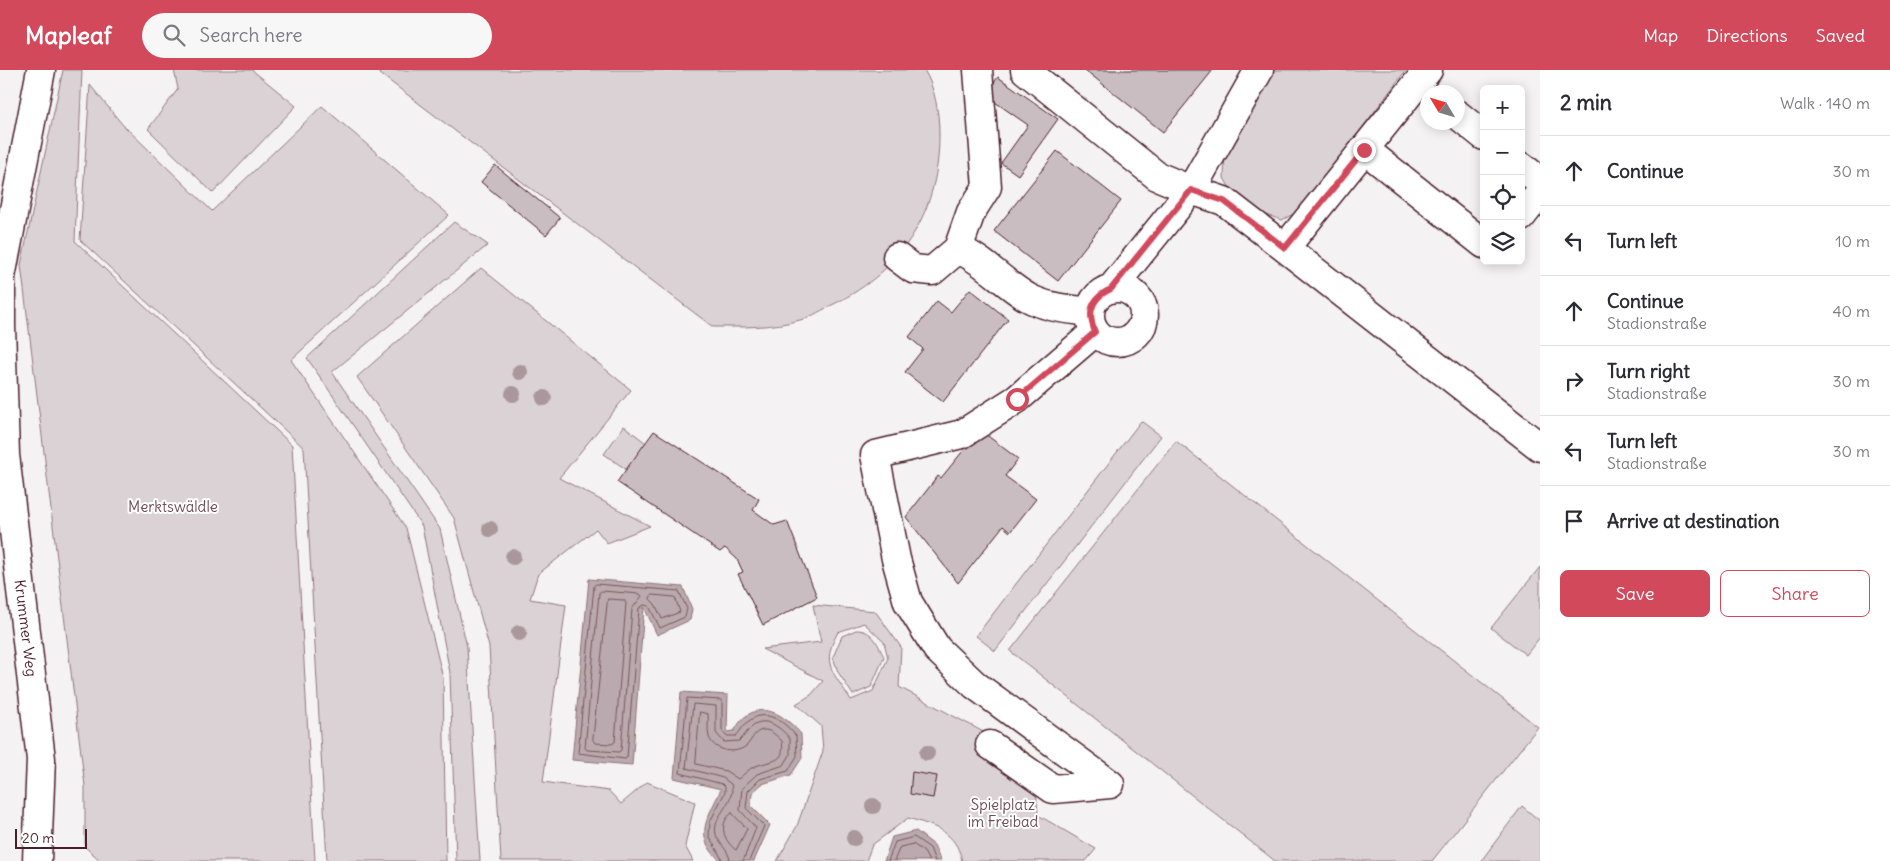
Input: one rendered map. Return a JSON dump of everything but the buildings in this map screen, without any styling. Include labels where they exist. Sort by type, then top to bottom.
[{"type":"street","name":"Krummer Weg","points":[[37,861],[41,760],[5,455],[1,277],[41,70]]},
{"type":"street","points":[[897,257],[914,269],[932,271],[958,249],[971,212],[987,188],[978,70]]},
{"type":"street","points":[[1025,70],[1157,176],[1224,201],[1540,447]]},
{"type":"street","points":[[1111,289],[1191,190],[1259,70]]},
{"type":"street","points":[[1285,248],[1364,150],[1425,82]]},
{"type":"street","points":[[1465,121],[1480,133]]},
{"type":"street","points":[[1364,150],[1480,241]]},
{"type":"street","points":[[1525,169],[1540,181]]},
{"type":"street","points":[[1525,212],[1540,193]]},
{"type":"street","points":[[958,249],[971,254],[1026,296],[1050,307],[1093,322]]},
{"type":"street","points":[[1121,288],[1131,292],[1139,299],[1144,309],[1144,319],[1140,329],[1134,337],[1124,342],[1113,342],[1103,339],[1093,322],[1094,302],[1101,294],[1111,289],[1121,288]]},
{"type":"street","points":[[990,745],[1053,789],[1110,784],[975,685],[937,649],[908,602],[896,559],[875,455],[962,434],[1017,399],[1093,322]]},
{"type":"green space","name":"Merktswäldle","points":[[63,70],[82,70],[75,241],[292,445],[315,861],[101,861],[85,847],[85,786],[21,265]]},
{"type":"green space","points":[[174,70],[252,70],[296,106],[213,193],[148,129],[178,89]]},
{"type":"green space","points":[[375,70],[924,70],[936,100],[939,133],[938,161],[933,187],[925,212],[913,234],[898,255],[859,290],[809,317],[789,323],[767,326],[713,327]]},
{"type":"green space","points":[[1269,70],[1406,70],[1299,211],[1282,220],[1264,214],[1231,190],[1224,178],[1225,152]]},
{"type":"green space","points":[[90,85],[122,124],[212,211],[322,106],[449,215],[291,360],[406,528],[443,678],[446,861],[327,861],[304,448],[80,240]]},
{"type":"green space","points":[[454,222],[488,245],[332,372],[440,529],[467,647],[480,861],[456,861],[450,673],[422,526],[307,358]]},
{"type":"green space","points":[[481,268],[631,390],[559,478],[650,526],[607,543],[596,529],[538,574],[530,599],[566,605],[543,782],[609,791],[621,804],[647,782],[695,802],[685,846],[693,861],[501,861],[489,647],[454,518],[357,377]]},
{"type":"green space","points":[[1141,421],[1161,436],[995,651],[976,636]]},
{"type":"green space","points":[[624,426],[646,443],[627,470],[604,454]]},
{"type":"green space","points":[[1176,441],[1538,727],[1432,861],[1275,861],[1010,651]]},
{"type":"green space","points":[[1540,567],[1540,637],[1526,655],[1491,628]]},
{"type":"green space","name":"Spielplatz im Freibad","points":[[813,605],[875,611],[901,647],[899,687],[1034,759],[1038,815],[1096,849],[1086,861],[962,861],[955,843],[949,836],[935,827],[908,818],[872,845],[866,861],[777,861],[797,826],[823,751],[821,726],[796,704],[811,695],[823,681],[762,649],[821,642]],"holes":[[[864,623],[884,642],[888,658],[873,691],[851,700],[834,674],[829,660],[838,632]]]},
{"type":"green space","points":[[856,630],[867,632],[874,638],[884,657],[871,687],[853,695],[838,672],[833,657],[842,636]]},
{"type":"green space","points":[[1522,806],[1540,821],[1540,861],[1481,861]]},
{"type":"water","points":[[589,579],[683,587],[692,609],[690,620],[657,635],[644,607],[632,765],[572,760]]},
{"type":"water","points":[[681,692],[728,695],[727,732],[734,731],[746,716],[762,710],[769,711],[783,718],[801,734],[802,758],[791,775],[762,784],[752,793],[751,806],[770,825],[754,861],[721,861],[712,852],[707,843],[705,826],[721,789],[674,778]]},
{"type":"water","points":[[916,831],[934,845],[941,861],[884,861],[892,837]]},
{"type":"route","points":[[1017,399],[1095,332],[1090,312],[1094,302],[1101,294],[1111,289],[1191,190],[1224,201],[1285,248],[1364,150]]}]
